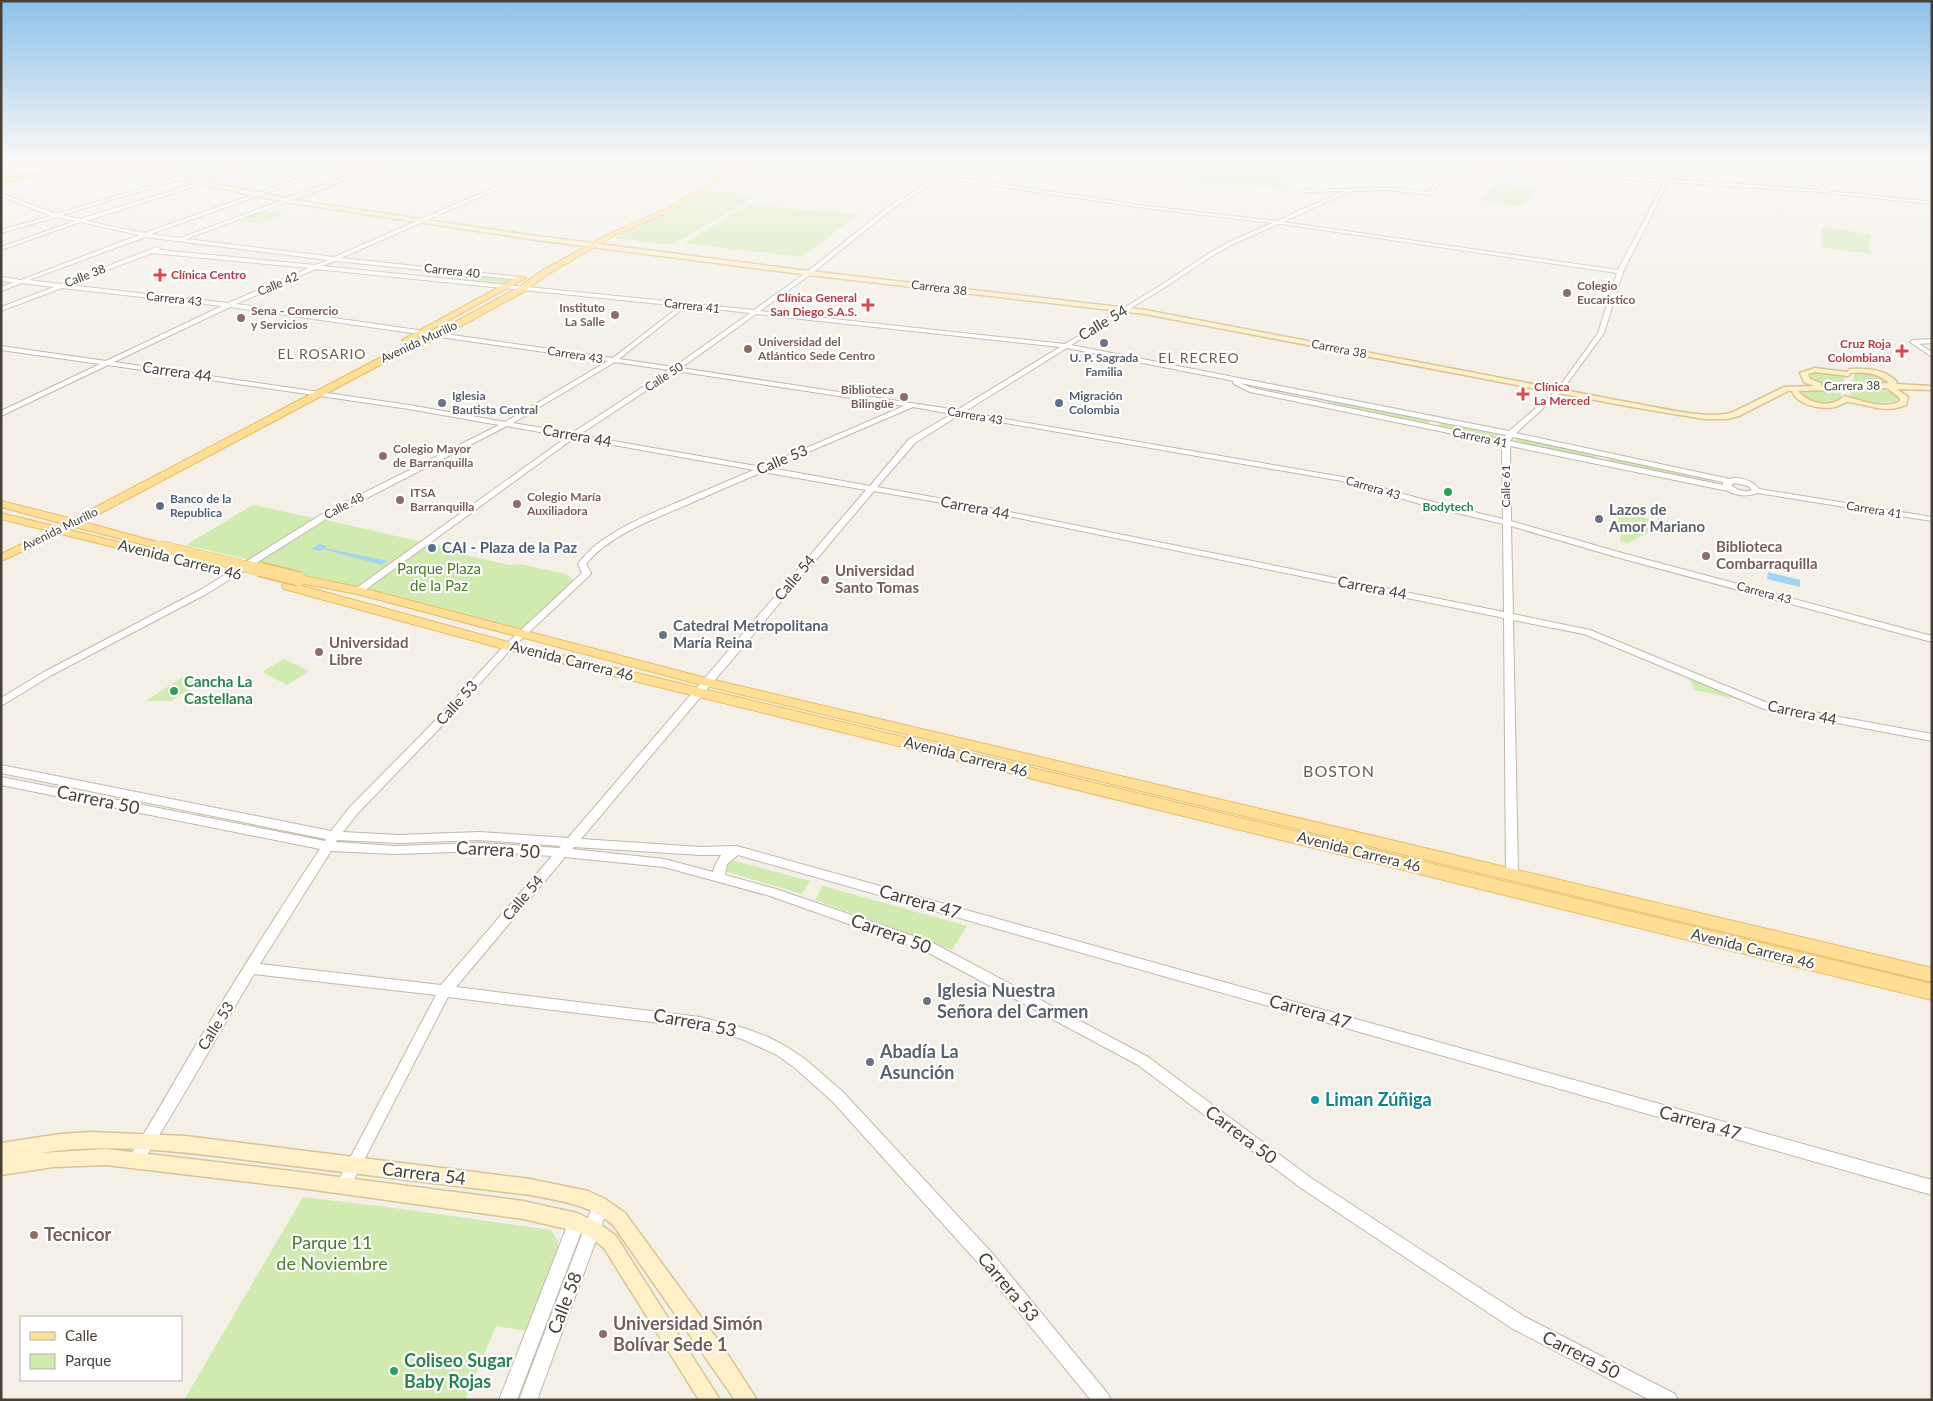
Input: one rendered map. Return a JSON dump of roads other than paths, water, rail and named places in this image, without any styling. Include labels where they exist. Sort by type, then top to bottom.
[{"type":"main road","name":"Carrera 38","points":[[458,226],[808,273],[1125,309],[1685,415],[1711,417],[1736,414],[1788,389],[1826,387],[1928,388]]},
{"type":"main road","name":"Avenida Murillo","points":[[61,525],[83,521],[318,393],[392,355],[440,334],[522,289],[544,272],[622,226]]},
{"type":"main road","name":"Avenida Murillo","points":[[1,558],[306,391],[422,332],[520,279],[588,245],[631,226]]},
{"type":"main road","points":[[1826,387],[1806,380],[1804,373],[1816,370],[1849,374],[1867,371],[1884,375],[1893,382],[1893,384],[1886,387]]},
{"type":"main road","name":"Carrera 38","points":[[1780,393],[1826,387]]},
{"type":"main road","points":[[1795,392],[1800,397],[1809,401],[1832,405],[1839,405],[1845,399],[1880,406],[1895,406],[1903,403],[1904,397],[1886,387]]},
{"type":"main road","points":[[1832,405],[1842,410]]},
{"type":"main road","name":"Avenida Carrera 46","points":[[1,504],[61,525],[155,550],[293,582],[509,646],[703,687],[1512,874],[1932,975]]},
{"type":"main road","name":"Avenida Carrera 46","points":[[1,516],[46,527],[61,525]]},
{"type":"main road","name":"Avenida Carrera 46","points":[[83,521],[155,550]]},
{"type":"main road","name":"Avenida Murillo","points":[[1,548],[46,527]]},
{"type":"main road","name":"Avenida Carrera 46","points":[[293,582],[358,592],[521,635],[703,687],[1932,992]]},
{"type":"main road","name":"Carrera 54","points":[[1,1151],[60,1142],[91,1140],[185,1144],[530,1187],[586,1198],[601,1205],[619,1219],[747,1400]]},
{"type":"main road","name":"Carrera 54","points":[[1,1167],[84,1156],[135,1161],[523,1210],[585,1225],[610,1242],[710,1400]]},
{"type":"street","points":[[1,230],[13,226]]},
{"type":"street","points":[[1,249],[62,226]]},
{"type":"street","name":"Carrera 40","points":[[107,226],[144,235],[179,240],[520,279]]},
{"type":"street","points":[[1,288],[168,226]]},
{"type":"street","name":"Calle 38","points":[[1,309],[215,226]]},
{"type":"street","name":"Calle 42","points":[[1,414],[230,305],[409,226]]},
{"type":"street","name":"Calle 50","points":[[358,592],[574,435],[676,370],[808,273],[867,226]]},
{"type":"street","name":"Calle 54","points":[[343,1186],[445,990],[912,441],[1225,246],[1271,226]]},
{"type":"street","points":[[1303,226],[1620,272]]},
{"type":"street","name":"Calle 61","points":[[1512,874],[1506,443],[1510,434],[1560,392],[1601,333],[1620,272],[1643,226]]},
{"type":"street","name":"Carrera 41","points":[[151,251],[684,304],[1064,346],[1231,381],[1257,383],[1510,434],[1730,485]]},
{"type":"street","name":"Carrera 43","points":[[1,279],[230,305],[440,334],[913,405],[1343,479],[1932,639]]},
{"type":"street","name":"Calle 48","points":[[1,703],[47,674],[205,591],[325,516],[506,424],[588,378],[613,361],[684,304]]},
{"type":"street","points":[[1932,341],[1913,342],[1932,355]]},
{"type":"street","name":"Carrera 44","points":[[2,348],[306,391],[574,435],[960,504],[1588,632],[1768,707],[1932,738]]},
{"type":"street","name":"Carrera 41","points":[[1231,381],[1250,390],[1506,443],[1730,485],[1746,482],[1754,486],[1756,491],[1932,519]]},
{"type":"street","name":"Calle 53","points":[[135,1161],[331,841],[353,812],[509,646],[587,573],[582,564],[594,552],[651,516],[913,405]]},
{"type":"street","name":"Carrera 50","points":[[1,769],[331,841]]},
{"type":"street","name":"Carrera 50","points":[[1,780],[331,841],[396,850],[481,847],[686,849]]},
{"type":"street","name":"Carrera 50","points":[[565,848],[664,863],[719,877],[787,897],[929,947],[1143,1061],[1306,1183],[1519,1323],[1669,1400]]},
{"type":"street","name":"Carrera 47","points":[[686,849],[701,851],[736,850],[1932,1188]]},
{"type":"street","points":[[719,877],[719,869],[722,862],[736,850]]},
{"type":"street","name":"Carrera 53","points":[[252,968],[713,1024],[743,1032],[770,1044],[791,1056],[813,1073],[838,1097],[986,1258],[1102,1400]]},
{"type":"street","name":"Calle 58","points":[[508,1400],[585,1225],[601,1205]]},
{"type":"street","name":"Calle 58","points":[[528,1400],[585,1225]]},
{"type":"water","points":[[319,544],[327,546],[325,548],[388,561],[382,565],[323,549],[320,551],[311,549]]},
{"type":"water","points":[[1768,572],[1800,580],[1800,587],[1767,579]]},
{"type":"place","name":"Clínica Centro","points":[[160,275]]},
{"type":"place","name":"Colegio Eucaristico","points":[[1567,293]]},
{"type":"place","name":"Clínica General San Diego S.A.S.","points":[[868,305]]},
{"type":"place","name":"Instituto La Salle","points":[[615,315]]},
{"type":"place","name":"Sena - Comercio y Servicios","points":[[241,318]]},
{"type":"place","name":"U. P. Sagrada Familia","points":[[1104,343]]},
{"type":"place","name":"Universidad del Atlántico Sede Centro","points":[[748,349]]},
{"type":"place","name":"Cruz Roja Colombiana","points":[[1902,351]]},
{"type":"place","name":"Clínica La Merced","points":[[1523,394]]},
{"type":"place","name":"Biblioteca Bilingüe","points":[[904,397]]},
{"type":"place","name":"Iglesia Bautista Central","points":[[442,403]]},
{"type":"place","name":"Migración Colombia","points":[[1059,403]]},
{"type":"place","name":"Colegio Mayor de Barranquilla","points":[[383,456]]},
{"type":"place","name":"Bodytech","points":[[1448,492]]},
{"type":"place","name":"ITSA Barranquilla","points":[[400,500]]},
{"type":"place","name":"Colegio María Auxiliadora","points":[[517,504]]},
{"type":"place","name":"Banco de la Republica","points":[[160,506]]},
{"type":"place","name":"Lazos de Amor Mariano","points":[[1599,519]]},
{"type":"place","name":"CAI - Plaza de la Paz","points":[[432,548]]},
{"type":"place","name":"Biblioteca Combarraquilla","points":[[1706,556]]},
{"type":"place","name":"Universidad Santo Tomas","points":[[825,580]]},
{"type":"place","name":"Catedral Metropolitana María Reina","points":[[663,635]]},
{"type":"place","name":"Universidad Libre","points":[[319,652]]},
{"type":"place","name":"Cancha La Castellana","points":[[174,691]]},
{"type":"place","name":"Iglesia Nuestra Señora del Carmen","points":[[927,1001]]},
{"type":"place","name":"Abadía La Asunción","points":[[870,1062]]},
{"type":"place","name":"Liman Zúñiga","points":[[1315,1100]]},
{"type":"place","name":"Tecnicor","points":[[34,1235]]},
{"type":"place","name":"Universidad Simón Bolívar Sede 1","points":[[603,1334]]},
{"type":"place","name":"Coliseo Sugar Baby Rojas","points":[[394,1371]]},
{"type":"district","name":"EL ROSARIO","points":[[322,354]]},
{"type":"district","name":"EL RECREO","points":[[1199,358]]},
{"type":"district","name":"BOSTON","points":[[1339,771]]},
{"type":"park label","name":"Parque Plaza de la Paz","points":[[439,578]]},
{"type":"park label","name":"Parque 11 de Noviembre","points":[[332,1253]]}]
